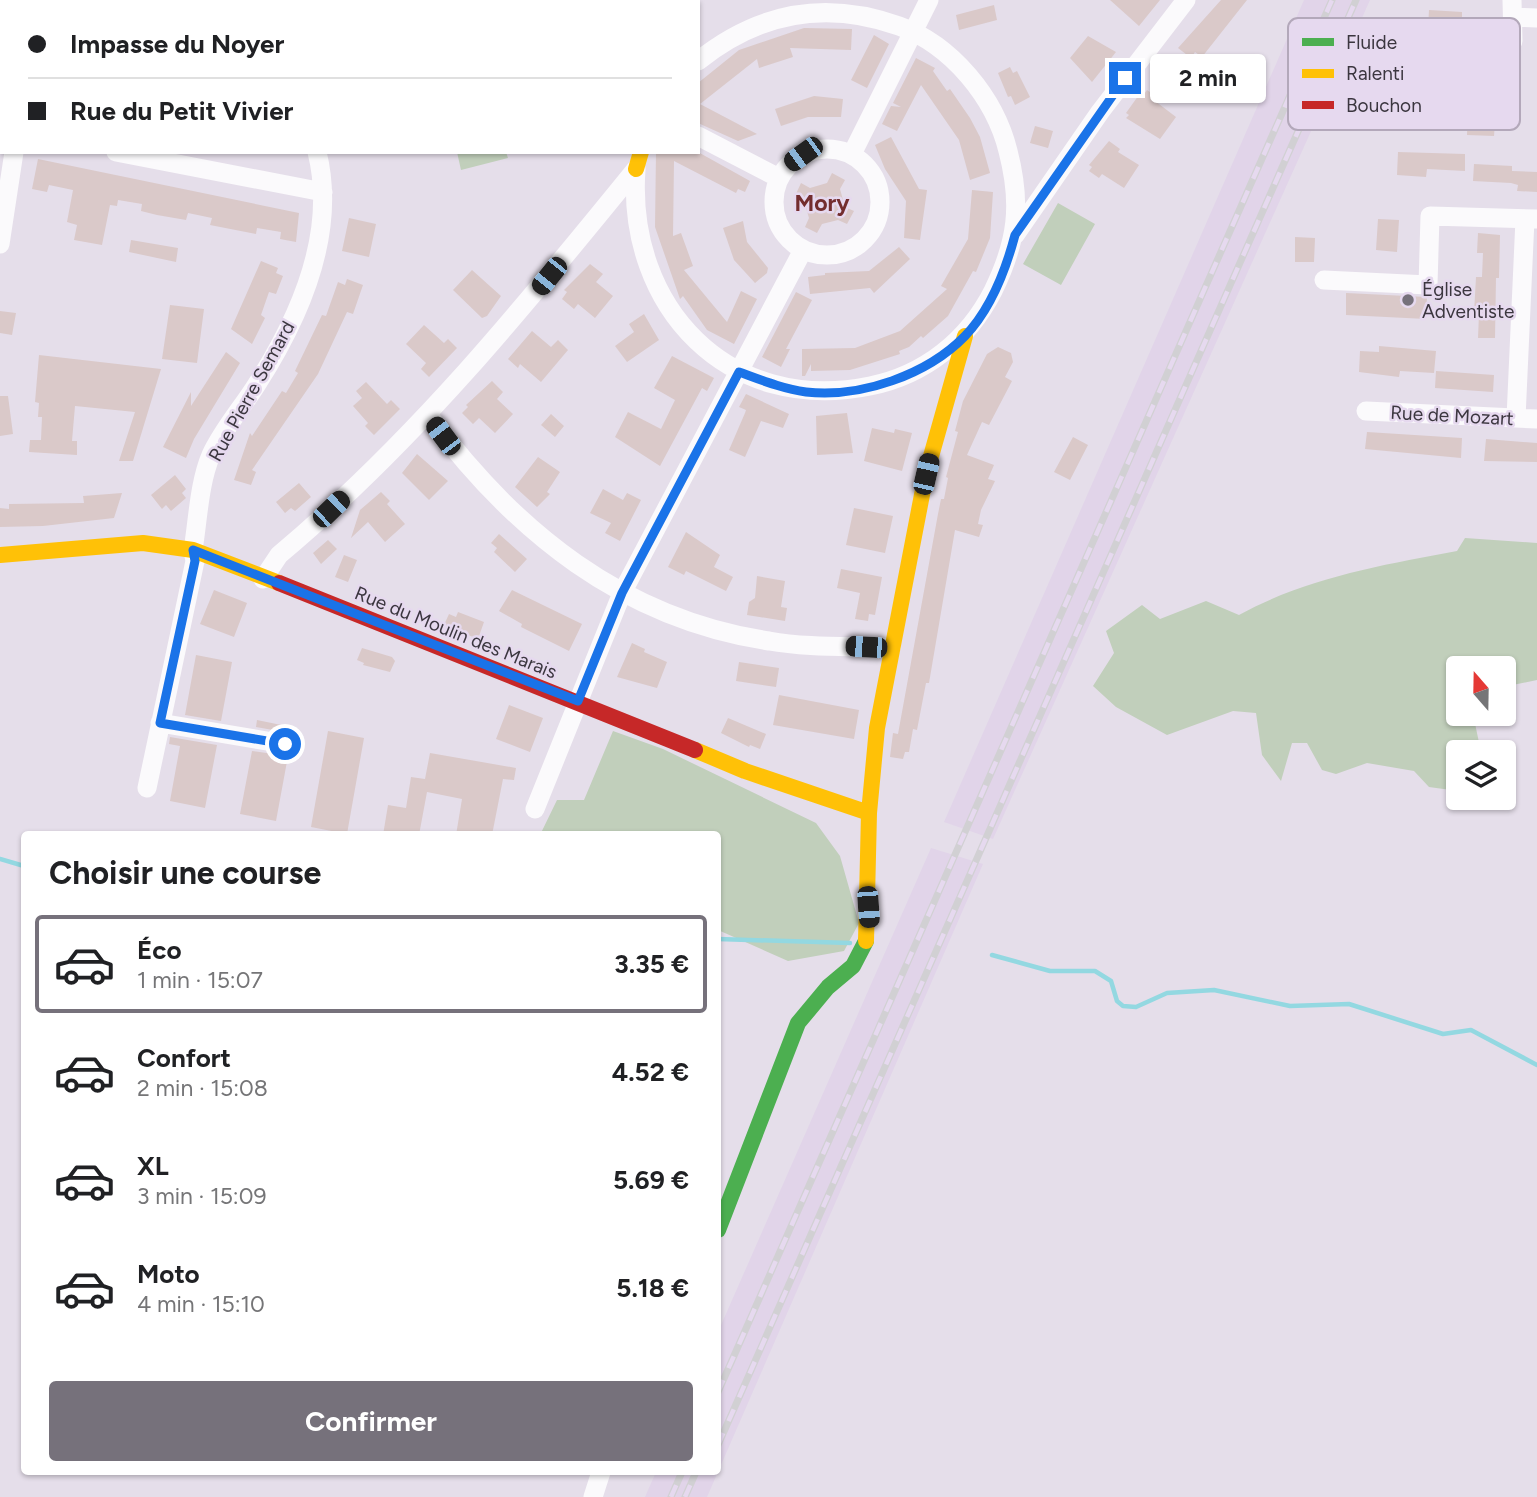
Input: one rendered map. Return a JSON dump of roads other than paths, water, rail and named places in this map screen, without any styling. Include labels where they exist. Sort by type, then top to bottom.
[{"type":"street","points":[[852,154],[929,0]]},
{"type":"street","points":[[638,161],[634,197],[639,240],[653,281],[678,321],[698,342],[739,372],[784,388],[809,392],[855,390],[903,377],[932,361],[964,337],[981,315],[1004,269],[1015,235],[1100,112],[1186,0]]},
{"type":"street","points":[[700,60],[743,30],[826,6],[873,17],[913,31],[960,67],[979,88],[995,116],[1013,171],[1015,235]]},
{"type":"street","points":[[1512,9],[1537,18]]},
{"type":"street","points":[[700,137],[779,178]]},
{"type":"street","points":[[819,149],[836,149],[852,154],[865,164],[877,186],[880,210],[875,226],[856,246],[844,252],[816,254],[803,250],[789,240],[779,226],[774,211],[779,178],[796,159],[819,149]]},
{"type":"street","points":[[0,244],[14,154]]},
{"type":"street","points":[[126,154],[323,192]]},
{"type":"street","name":"Rue Pierre Semard","points":[[147,788],[195,561],[193,550],[210,458],[280,344],[304,291],[320,240],[323,192],[317,154]]},
{"type":"street","points":[[263,579],[279,555],[429,416],[514,319],[638,161]]},
{"type":"street","points":[[1324,280],[1428,285],[1430,216],[1531,219],[1516,418]]},
{"type":"street","points":[[534,809],[622,593],[803,250]]},
{"type":"street","points":[[721,1222],[797,1023],[863,952],[869,922],[869,813],[877,728],[926,474],[964,337]]},
{"type":"street","name":"Rue de Mozart","points":[[1366,411],[1537,419]]},
{"type":"street","points":[[429,416],[503,506],[543,542],[622,593],[709,629],[754,639],[789,644],[891,648]]},
{"type":"street","name":"Rue du Moulin des Marais","points":[[0,555],[144,543],[193,550],[578,701],[745,771],[869,813]]},
{"type":"street","points":[[160,723],[285,744]]},
{"type":"street","points":[[593,1497],[600,1475]]},
{"type":"waterway","points":[[0,859],[21,865]]},
{"type":"waterway","points":[[721,939],[850,943]]},
{"type":"waterway","points":[[992,955],[1050,971],[1095,971],[1111,981],[1117,1001],[1123,1006],[1136,1007],[1167,993],[1214,990],[1290,1006],[1349,1004],[1443,1034],[1471,1030],[1537,1065]]},
{"type":"railway","points":[[1324,18],[1332,0]]},
{"type":"railway","points":[[1348,18],[1356,0]]},
{"type":"railway","points":[[721,1385],[1288,100]]},
{"type":"railway","points":[[721,1438],[1299,130]]},
{"type":"railway","points":[[671,1497],[681,1475]]},
{"type":"railway","points":[[685,1497],[695,1475]]},
{"type":"place","name":"Église Adventiste","points":[[1408,300]]},
{"type":"district","name":"Mory","points":[[822,203]]}]
